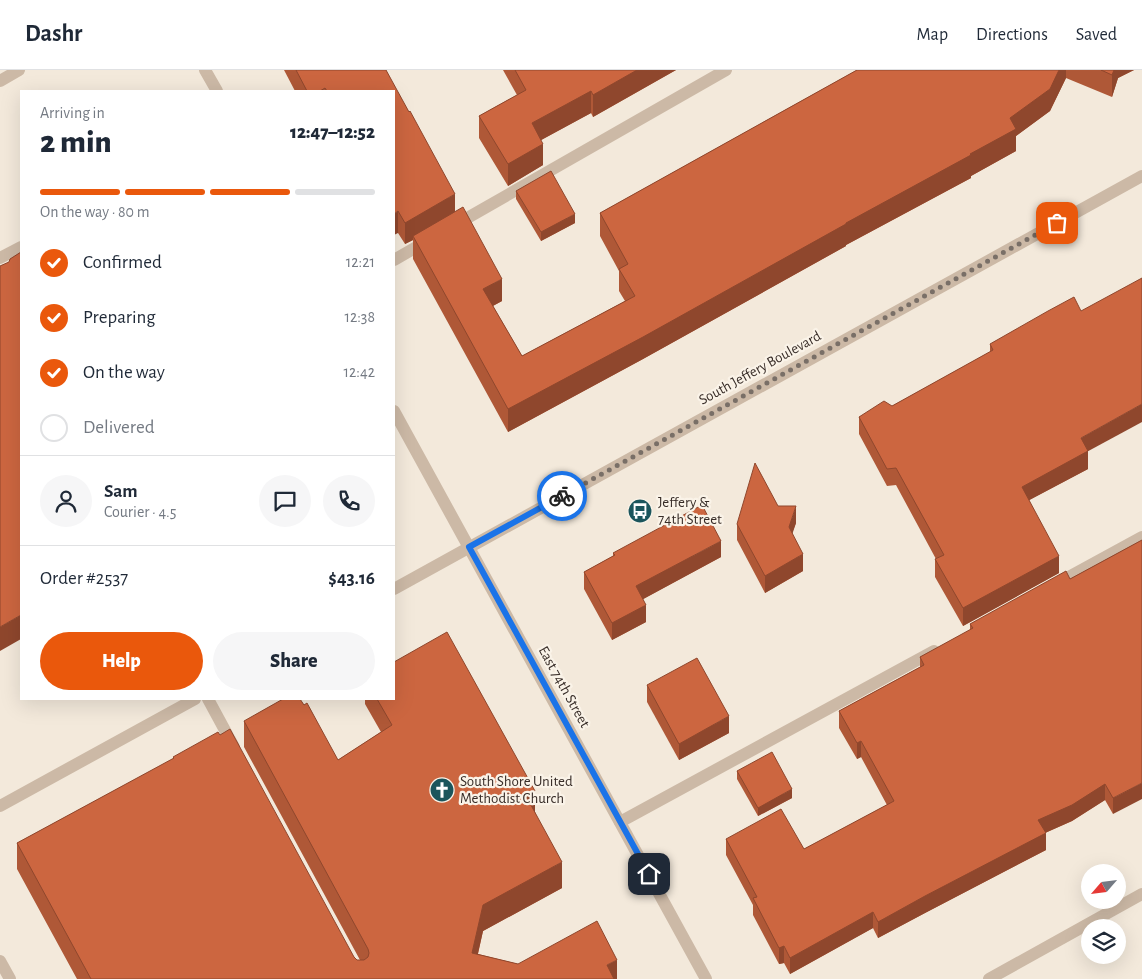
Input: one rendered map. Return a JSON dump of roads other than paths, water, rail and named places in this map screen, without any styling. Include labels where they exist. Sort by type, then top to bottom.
[{"type":"street","points":[[0,81],[19,70]]},
{"type":"street","points":[[205,70],[216,90]]},
{"type":"street","points":[[395,259],[726,70]]},
{"type":"street","name":"South Jeffery Boulevard","points":[[395,588],[1142,176]]},
{"type":"street","points":[[0,258],[20,248]]},
{"type":"street","name":"East 74th Street","points":[[395,413],[706,979]]},
{"type":"street","points":[[1047,589],[1142,537]]},
{"type":"street","points":[[620,822],[944,645]]},
{"type":"street","points":[[0,806],[193,700]]},
{"type":"street","points":[[209,700],[242,760]]},
{"type":"street","points":[[989,979],[1142,894]]},
{"type":"street","points":[[0,961],[10,979]]},
{"type":"place","name":"Jeffery & 74th Street","points":[[640,511]]},
{"type":"place","name":"South Shore United Methodist Church","points":[[442,790]]}]
